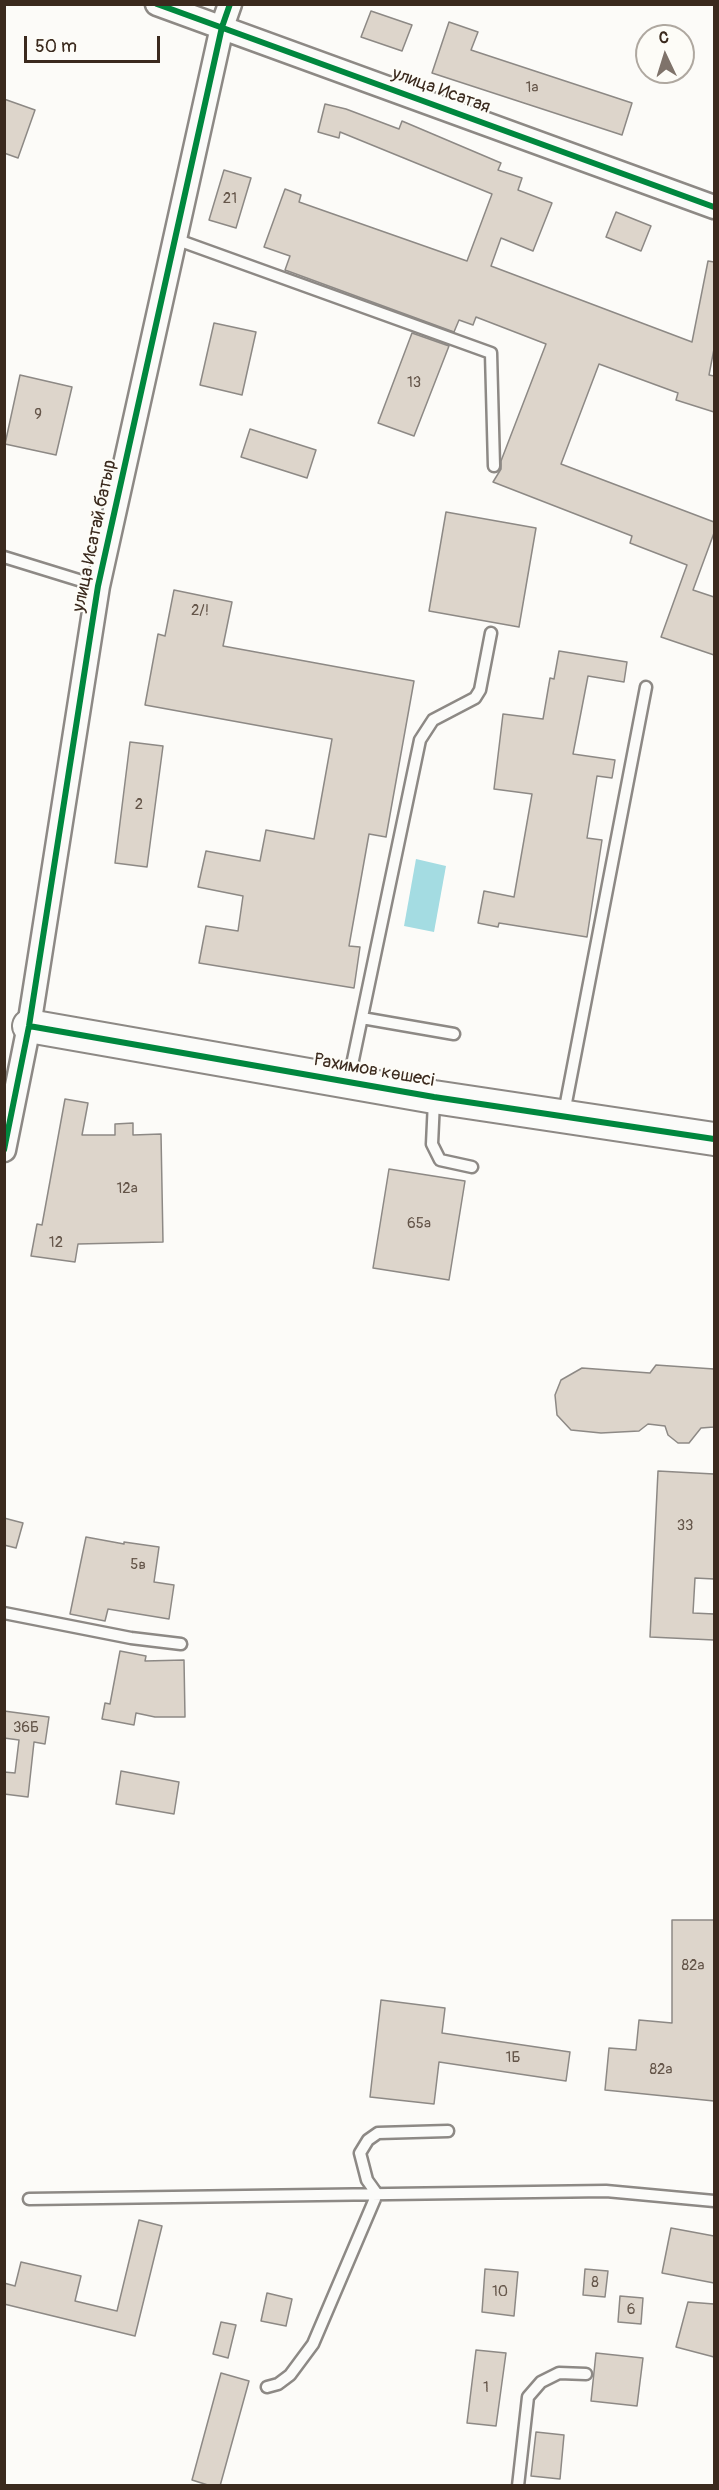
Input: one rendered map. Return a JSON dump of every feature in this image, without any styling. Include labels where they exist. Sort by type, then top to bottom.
[{"type":"street","name":"улица Исатая","points":[[157,4],[714,207]]},
{"type":"street","name":"улица Исатай батыр","points":[[4,1150],[7,1126],[29,1026],[98,586],[222,27],[230,4]]},
{"type":"street","name":"Рахимов көшесі","points":[[29,1026],[434,1097],[714,1139]]},
{"type":"lane","points":[[175,239],[491,353],[494,466]]},
{"type":"lane","points":[[4,557],[98,586]]},
{"type":"lane","points":[[348,1082],[420,740],[433,720],[475,698],[480,690],[491,633]]},
{"type":"lane","points":[[564,1116],[646,687]]},
{"type":"lane","points":[[362,1018],[454,1034]]},
{"type":"lane","points":[[434,1097],[432,1144],[440,1160],[472,1167]]},
{"type":"lane","points":[[4,1613],[131,1638],[181,1644]]},
{"type":"lane","points":[[377,2194],[367,2180],[360,2153],[368,2140],[378,2133],[448,2130]]},
{"type":"lane","points":[[29,2199],[606,2191],[714,2201]]},
{"type":"lane","points":[[267,2387],[283,2381],[290,2375],[312,2344],[377,2194]]},
{"type":"lane","points":[[518,2486],[528,2397],[541,2382],[559,2373],[586,2374]]},
{"type":"water","points":[[416,859],[446,866],[434,932],[404,926]]},
{"type":"building","points":[[371,11],[412,25],[402,51],[361,37]]},
{"type":"building","points":[[449,22],[478,32],[471,50],[632,103],[622,135],[432,73]]},
{"type":"building","points":[[4,99],[35,110],[18,158],[4,153]]},
{"type":"building","points":[[325,104],[346,109],[399,129],[402,121],[501,163],[498,170],[522,178],[518,190],[552,203],[533,251],[501,238],[491,266],[692,342],[708,261],[714,262],[714,349],[709,375],[714,376],[714,412],[676,400],[678,393],[599,364],[561,464],[714,522],[714,533],[693,590],[714,597],[714,655],[661,637],[687,565],[630,543],[632,536],[493,482],[501,469],[501,461],[546,344],[476,317],[473,325],[459,320],[454,332],[285,270],[290,256],[264,247],[285,189],[301,195],[299,202],[467,261],[492,194],[340,132],[339,138],[318,132]]},
{"type":"building","points":[[224,170],[251,178],[236,228],[209,220]]},
{"type":"building","points":[[616,212],[651,226],[641,251],[606,237]]},
{"type":"building","points":[[214,323],[256,332],[242,395],[200,385]]},
{"type":"building","points":[[412,333],[449,346],[414,436],[378,423]]},
{"type":"building","points":[[20,375],[72,387],[56,455],[5,444]]},
{"type":"building","points":[[250,429],[316,450],[307,478],[241,457]]},
{"type":"building","points":[[446,512],[536,528],[519,627],[429,611]]},
{"type":"building","points":[[174,590],[232,602],[223,646],[414,681],[386,837],[369,834],[349,946],[360,947],[354,988],[199,963],[206,926],[238,931],[243,896],[198,887],[206,851],[260,861],[266,830],[314,839],[332,739],[145,705],[158,634],[165,636]]},
{"type":"building","points":[[559,651],[627,662],[624,682],[588,676],[573,754],[615,760],[612,778],[597,776],[587,838],[602,840],[587,937],[499,923],[498,927],[478,923],[484,891],[514,897],[532,794],[494,789],[503,714],[543,719],[550,678],[554,679]]},
{"type":"building","points":[[130,742],[163,746],[147,867],[115,863]]},
{"type":"building","points":[[65,1099],[88,1103],[82,1135],[115,1135],[115,1124],[133,1123],[133,1135],[161,1134],[163,1242],[78,1244],[75,1262],[31,1256],[37,1224],[42,1225]]},
{"type":"building","points":[[389,1169],[465,1181],[449,1280],[373,1268]]},
{"type":"building","points":[[656,1365],[714,1369],[714,1427],[701,1428],[689,1443],[678,1443],[668,1435],[665,1426],[648,1424],[639,1431],[601,1433],[571,1430],[557,1415],[555,1395],[561,1380],[582,1368],[650,1373]]},
{"type":"building","points":[[658,1471],[714,1474],[714,1579],[695,1578],[693,1613],[714,1614],[714,1640],[650,1637]]},
{"type":"building","points":[[4,1518],[23,1523],[16,1548],[4,1545]]},
{"type":"building","points":[[86,1537],[159,1547],[154,1582],[174,1585],[169,1619],[108,1609],[105,1621],[70,1614]]},
{"type":"building","points":[[120,1651],[146,1656],[145,1661],[184,1660],[185,1717],[155,1717],[136,1713],[134,1725],[102,1719],[105,1703],[110,1704]]},
{"type":"building","points":[[4,1711],[49,1717],[45,1744],[34,1742],[28,1797],[4,1794],[4,1772],[15,1773],[19,1740],[4,1738]]},
{"type":"building","points":[[121,1771],[179,1782],[174,1814],[116,1804]]},
{"type":"building","points":[[672,1920],[714,1920],[714,2101],[605,2090],[609,2048],[636,2050],[639,2020],[672,2023]]},
{"type":"building","points":[[381,2000],[445,2008],[442,2033],[570,2052],[566,2081],[439,2062],[434,2104],[370,2097]]},
{"type":"building","points":[[139,2220],[162,2226],[135,2336],[4,2304],[4,2283],[15,2286],[21,2262],[81,2276],[75,2301],[117,2311]]},
{"type":"building","points":[[671,2228],[714,2236],[714,2283],[662,2273]]},
{"type":"building","points":[[485,2269],[518,2272],[514,2316],[482,2312]]},
{"type":"building","points":[[585,2269],[608,2271],[605,2297],[583,2295]]},
{"type":"building","points":[[267,2293],[292,2299],[286,2326],[261,2321]]},
{"type":"building","points":[[620,2296],[643,2298],[641,2324],[618,2322]]},
{"type":"building","points":[[688,2302],[714,2304],[714,2357],[676,2347]]},
{"type":"building","points":[[221,2322],[236,2325],[228,2358],[213,2354]]},
{"type":"building","points":[[476,2350],[506,2353],[496,2426],[467,2423]]},
{"type":"building","points":[[596,2353],[643,2358],[637,2406],[591,2401]]},
{"type":"building","points":[[221,2373],[249,2381],[220,2486],[211,2486],[192,2480]]},
{"type":"building","points":[[536,2432],[564,2435],[560,2479],[531,2476]]},
{"type":"cycle path","points":[[157,4],[714,207]]},
{"type":"cycle path","points":[[4,1150],[29,1026],[98,586],[222,27],[230,4]]},
{"type":"cycle path","points":[[29,1026],[434,1097],[714,1139]]}]
